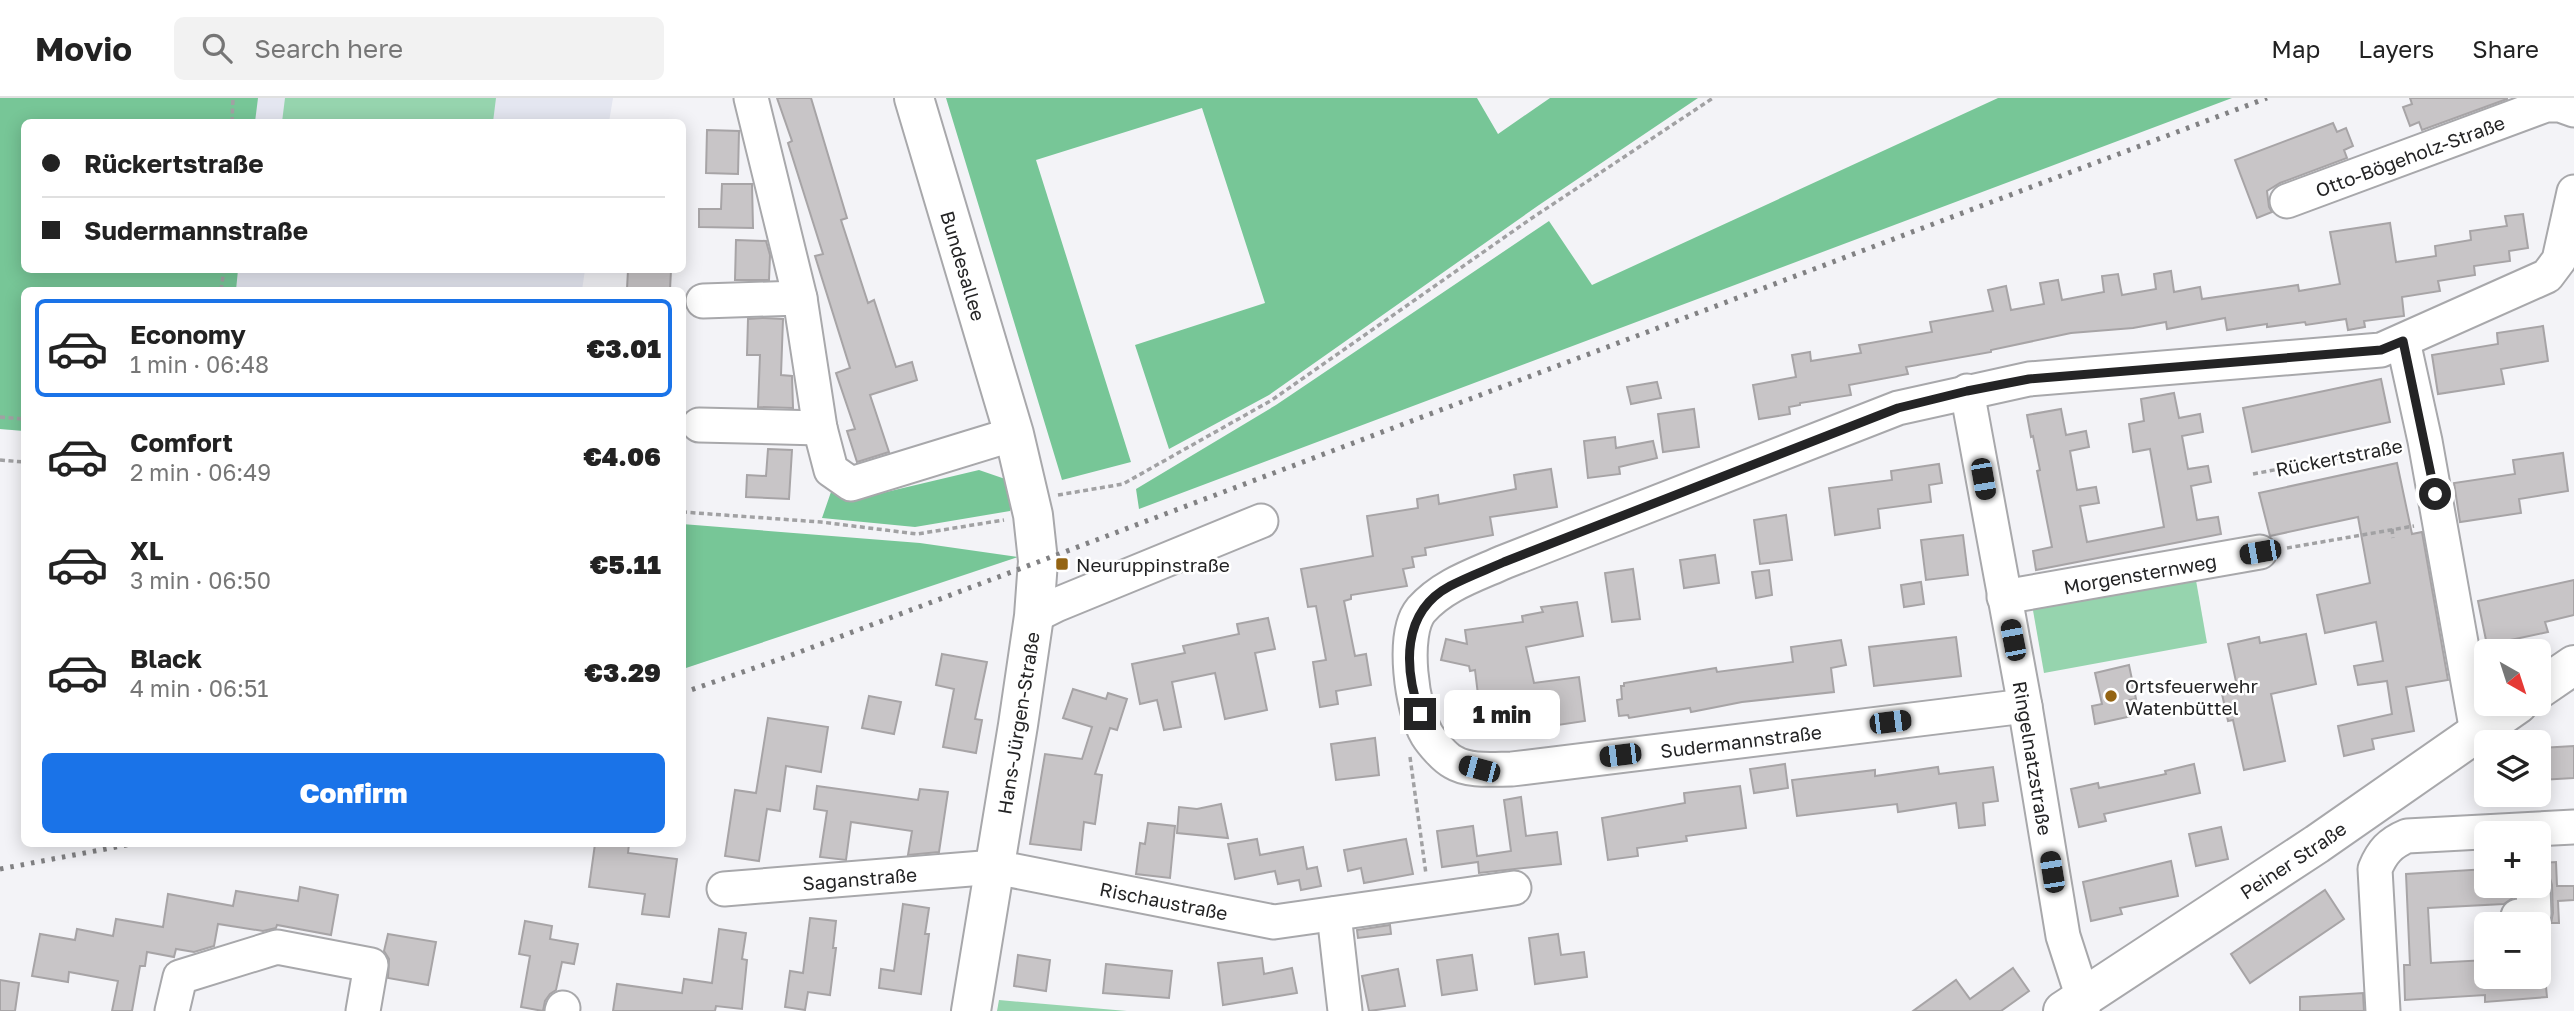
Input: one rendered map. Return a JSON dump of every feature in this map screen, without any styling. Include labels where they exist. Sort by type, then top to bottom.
[{"type":"main road","name":"Bundesallee","points":[[914,98],[1014,434]]},
{"type":"main road","name":"Hans-Jürgen-Straße","points":[[971,1011],[1034,617],[1041,506],[1014,434]]},
{"type":"main road","points":[[2552,680],[2574,665]]},
{"type":"main road","name":"Peiner Straße","points":[[2480,730],[2500,716]]},
{"type":"main road","name":"Peiner Straße","points":[[2077,1007],[2474,734]]},
{"type":"street","points":[[751,98],[800,298],[820,428],[831,470],[850,484],[1014,434]]},
{"type":"street","name":"Otto-Bögeholz-Straße","points":[[2287,201],[2546,105],[2560,105],[2574,110]]},
{"type":"street","points":[[1967,391],[2029,379],[2381,350],[2547,276],[2568,248],[2574,192]]},
{"type":"street","points":[[703,301],[800,298]]},
{"type":"street","name":"Rückertstraße","points":[[2403,341],[2425,441],[2477,730]]},
{"type":"street","name":"Ringelnatzstraße","points":[[1967,391],[2077,1007]]},
{"type":"street","name":"Sudermannstraße","points":[[1967,391],[1898,408],[1504,562],[1448,587],[1419,612],[1410,640],[1413,694],[1427,735],[1453,762],[1479,769],[1512,769],[2025,706]]},
{"type":"street","points":[[699,425],[820,428]]},
{"type":"street","points":[[1034,617],[1056,604],[1261,521]]},
{"type":"street","name":"Morgensternweg","points":[[2004,597],[2260,552]]},
{"type":"street","points":[[2551,829],[2574,827]]},
{"type":"street","points":[[2383,1011],[2375,869],[2382,853],[2394,841],[2407,836],[2474,833]]},
{"type":"street","name":"Saganstraße","points":[[724,889],[995,867]]},
{"type":"street","name":"Rischaustraße","points":[[995,867],[1274,922],[1514,888]]},
{"type":"street","points":[[1334,914],[1345,1011]]},
{"type":"street","points":[[172,1011],[180,977],[277,947],[371,965],[363,1011]]},
{"type":"path","points":[[232,119],[233,98]]},
{"type":"path","points":[[686,512],[821,522],[917,534],[1123,484],[1272,400],[1532,218],[1713,98]]},
{"type":"path","points":[[0,417],[21,419]]},
{"type":"path","name":"Rückertstraße","points":[[2253,474],[2425,441]]},
{"type":"path","points":[[0,460],[21,462]]},
{"type":"path","points":[[2260,552],[2440,521]]},
{"type":"path","points":[[2392,529],[2393,538]]},
{"type":"path","points":[[1427,735],[1408,758],[1430,900]]},
{"type":"shaded area","points":[[0,98],[613,98],[610,119],[21,119],[21,273],[585,273],[582,287],[21,287],[21,431],[0,429]]},
{"type":"green space","points":[[0,98],[258,98],[255,119],[21,119],[21,273],[238,273],[236,287],[21,287],[21,431],[0,429]]},
{"type":"green space","points":[[285,98],[496,98],[493,119],[282,119]]},
{"type":"green space","points":[[946,98],[1477,98],[1498,134],[1550,98],[1698,98],[1539,205],[1269,395],[1169,449],[1135,345],[1265,303],[1202,108],[1036,160],[1131,462],[1062,480]]},
{"type":"green space","points":[[1998,98],[2232,98],[1139,509],[1136,489],[1276,405],[1549,221],[1592,285]]},
{"type":"green space","points":[[979,470],[1011,481],[1014,496],[1010,511],[915,527],[822,518],[832,489],[861,498]]},
{"type":"green space","points":[[686,524],[920,543],[1018,557],[686,668]]},
{"type":"green space","points":[[2194,569],[2207,643],[2044,673],[2031,599]]},
{"type":"green space","points":[[999,1000],[1127,1011],[997,1011]]},
{"type":"building","points":[[777,98],[811,98],[847,218],[841,220],[868,303],[874,300],[896,367],[912,362],[917,380],[870,395],[889,452],[857,462],[847,431],[855,429],[836,373],[850,368],[815,256],[823,254],[788,143],[792,141]]},
{"type":"building","points":[[2410,98],[2507,99],[2422,130],[2419,122],[2410,126],[2403,107],[2412,104]]},
{"type":"building","points":[[2333,123],[2337,132],[2346,128],[2353,146],[2344,150],[2347,158],[2280,183],[2267,191],[2272,212],[2257,218],[2235,160]]},
{"type":"building","points":[[707,130],[739,131],[738,174],[706,173]]},
{"type":"building","points":[[722,184],[752,184],[753,228],[699,227],[699,209],[721,209]]},
{"type":"building","points":[[2523,214],[2528,248],[2509,251],[2510,261],[2474,266],[2475,275],[2438,281],[2440,291],[2402,297],[2404,316],[2364,321],[2365,327],[2348,330],[2346,319],[2306,325],[2305,322],[2267,327],[2267,324],[2227,330],[2225,318],[2167,329],[2166,322],[2133,328],[2071,333],[1991,352],[1906,367],[1908,374],[1849,385],[1851,395],[1800,403],[1789,407],[1790,414],[1759,419],[1753,385],[1796,377],[1792,355],[1810,352],[1811,361],[1861,353],[1859,345],[1932,332],[1930,322],[1993,311],[1988,290],[2006,286],[2011,310],[2044,304],[2040,283],[2058,280],[2062,300],[2104,292],[2102,276],[2118,274],[2122,295],[2156,289],[2154,274],[2171,271],[2174,292],[2200,287],[2202,299],[2298,285],[2299,291],[2340,284],[2330,232],[2390,223],[2396,262],[2436,256],[2435,246],[2471,240],[2470,231],[2507,226],[2505,216]]},
{"type":"building","points":[[736,240],[766,241],[770,255],[769,280],[735,280]]},
{"type":"building","points":[[628,273],[671,273],[670,287],[627,287]]},
{"type":"building","points":[[748,319],[783,319],[781,375],[792,376],[793,408],[758,407],[760,355],[747,355]]},
{"type":"building","points":[[2543,326],[2548,361],[2501,369],[2504,384],[2438,394],[2432,355],[2498,344],[2497,333]]},
{"type":"building","points":[[2381,379],[2390,422],[2252,452],[2243,408]]},
{"type":"building","points":[[1657,382],[1661,398],[1631,404],[1627,387]]},
{"type":"building","points":[[2174,393],[2179,418],[2200,414],[2203,432],[2182,436],[2188,469],[2208,466],[2211,482],[2191,486],[2197,520],[2218,517],[2221,534],[2036,570],[2033,551],[2052,547],[2037,471],[2040,470],[2027,415],[2061,409],[2066,435],[2086,431],[2089,447],[2070,451],[2077,490],[2096,487],[2099,503],[2080,506],[2087,542],[2164,527],[2150,449],[2133,452],[2129,424],[2144,421],[2141,399]]},
{"type":"building","points":[[1694,409],[1699,447],[1663,452],[1658,414]]},
{"type":"building","points":[[1615,437],[1616,448],[1653,441],[1657,458],[1619,467],[1620,474],[1588,478],[1584,441]]},
{"type":"building","points":[[768,449],[792,450],[789,499],[746,497],[747,475],[766,476]]},
{"type":"building","points":[[2563,453],[2568,491],[2519,499],[2521,513],[2460,522],[2454,483],[2515,474],[2513,460]]},
{"type":"building","points":[[2397,463],[2412,534],[2422,532],[2448,680],[2406,687],[2414,731],[2372,739],[2374,749],[2344,756],[2338,726],[2392,714],[2387,681],[2358,685],[2354,666],[2383,661],[2376,622],[2325,633],[2317,595],[2370,583],[2358,517],[2270,536],[2259,493]]},
{"type":"building","points":[[1939,464],[1942,483],[1929,485],[1931,502],[1878,509],[1880,528],[1835,535],[1829,488],[1892,480],[1891,471]]},
{"type":"building","points":[[1551,469],[1557,507],[1490,517],[1493,535],[1425,548],[1426,555],[1412,557],[1414,567],[1403,569],[1407,586],[1351,595],[1351,599],[1344,601],[1355,656],[1366,654],[1371,685],[1336,691],[1338,704],[1320,707],[1313,662],[1326,660],[1316,606],[1308,607],[1301,569],[1373,556],[1367,516],[1418,508],[1417,499],[1438,495],[1439,504],[1516,489],[1514,475]]},
{"type":"building","points":[[1786,515],[1792,560],[1760,564],[1754,520]]},
{"type":"building","points":[[1963,535],[1968,575],[1926,580],[1921,540]]},
{"type":"building","points":[[1715,555],[1719,583],[1684,588],[1680,560]]},
{"type":"building","points":[[1633,569],[1640,619],[1612,622],[1605,573]]},
{"type":"building","points":[[1769,570],[1772,595],[1756,598],[1752,572]]},
{"type":"building","points":[[2574,580],[2574,615],[2545,622],[2548,632],[2515,639],[2486,639],[2478,601]]},
{"type":"building","points":[[1921,582],[1924,604],[1904,607],[1901,585]]},
{"type":"building","points":[[1577,602],[1583,636],[1526,647],[1534,683],[1579,677],[1585,721],[1483,736],[1475,670],[1470,671],[1469,666],[1441,660],[1446,639],[1467,644],[1465,630],[1523,622],[1522,616],[1543,612],[1541,607]]},
{"type":"building","points":[[1268,618],[1275,649],[1255,653],[1267,710],[1225,719],[1215,673],[1172,682],[1181,727],[1164,730],[1157,700],[1140,704],[1132,664],[1185,653],[1183,646],[1239,634],[1237,624]]},
{"type":"building","points":[[2306,634],[2316,684],[2271,694],[2285,761],[2244,770],[2233,720],[2228,721],[2222,694],[2238,691],[2228,644],[2259,637],[2260,643]]},
{"type":"building","points":[[1956,637],[1961,676],[1874,686],[1869,647]]},
{"type":"building","points":[[1841,640],[1846,665],[1831,668],[1834,692],[1742,702],[1691,712],[1690,708],[1629,718],[1628,715],[1619,716],[1617,700],[1622,699],[1621,686],[1624,686],[1624,683],[1716,668],[1717,672],[1793,662],[1791,647]]},
{"type":"building","points":[[942,654],[987,662],[975,719],[982,720],[976,753],[943,747],[954,689],[936,685]]},
{"type":"building","points":[[2129,665],[2136,699],[2128,700],[2132,716],[2095,724],[2092,706],[2102,704],[2095,673]]},
{"type":"building","points":[[1073,689],[1106,699],[1108,693],[1127,699],[1117,730],[1110,728],[1095,774],[1102,775],[1095,824],[1084,822],[1081,850],[1030,844],[1045,754],[1082,759],[1092,727],[1063,718]]},
{"type":"building","points":[[869,696],[901,702],[894,734],[862,728]]},
{"type":"building","points":[[768,718],[828,727],[821,772],[786,766],[780,811],[767,809],[759,861],[725,856],[735,790],[756,793]]},
{"type":"building","points":[[1375,738],[1379,775],[1336,780],[1331,744]]},
{"type":"building","points":[[2574,746],[2574,778],[2551,779],[2551,747]]},
{"type":"building","points":[[1785,764],[1788,788],[1754,793],[1750,769]]},
{"type":"building","points":[[2194,764],[2200,793],[2104,814],[2106,821],[2079,827],[2071,789],[2098,783],[2099,788],[2166,774],[2165,771]]},
{"type":"building","points":[[1938,767],[1939,774],[1993,767],[1998,801],[1983,803],[1985,825],[1959,828],[1956,803],[1898,812],[1897,804],[1797,816],[1792,780],[1875,770],[1875,776]]},
{"type":"building","points":[[817,786],[918,800],[920,789],[948,792],[939,852],[908,855],[912,831],[851,822],[846,860],[820,857],[827,811],[814,809]]},
{"type":"building","points":[[1740,786],[1746,828],[1686,836],[1687,841],[1637,848],[1638,856],[1608,860],[1602,818],[1685,803],[1684,793]]},
{"type":"building","points":[[1521,797],[1526,836],[1557,832],[1561,864],[1479,873],[1478,862],[1442,867],[1437,831],[1473,826],[1477,856],[1511,851],[1504,800]]},
{"type":"building","points":[[1221,804],[1228,838],[1177,833],[1179,807],[1197,809]]},
{"type":"building","points":[[1148,823],[1175,826],[1170,878],[1136,874],[1140,843],[1145,844]]},
{"type":"building","points":[[2221,827],[2228,859],[2196,866],[2189,834]]},
{"type":"building","points":[[1257,839],[1260,855],[1303,847],[1307,869],[1317,867],[1321,886],[1301,890],[1299,880],[1278,884],[1275,871],[1235,879],[1228,844]]},
{"type":"building","points":[[1406,839],[1413,874],[1364,883],[1361,868],[1348,871],[1344,850]]},
{"type":"building","points":[[595,847],[629,847],[628,853],[677,859],[669,917],[642,914],[645,894],[589,887]]},
{"type":"building","points":[[2171,861],[2178,896],[2120,908],[2122,914],[2091,921],[2083,882]]},
{"type":"building","points":[[2551,862],[2556,862],[2557,886],[2574,886],[2574,900],[2558,901],[2559,923],[2551,923]]},
{"type":"building","points":[[2474,870],[2474,898],[2513,898],[2504,904],[2428,908],[2431,963],[2474,961],[2474,989],[2546,989],[2547,997],[2485,1002],[2485,995],[2405,1000],[2404,965],[2410,965],[2406,874]]},
{"type":"building","points":[[300,887],[338,895],[331,935],[277,925],[276,928],[263,931],[218,924],[214,946],[194,952],[176,949],[174,957],[147,952],[145,966],[140,966],[132,1011],[112,1011],[118,981],[69,972],[68,982],[32,976],[40,934],[75,940],[77,929],[113,936],[116,919],[163,927],[168,894],[233,906],[236,891],[298,901]]},
{"type":"building","points":[[2325,890],[2344,919],[2250,983],[2231,954]]},
{"type":"building","points":[[903,904],[929,908],[925,934],[929,934],[921,994],[879,988],[881,969],[894,971]]},
{"type":"building","points":[[810,918],[836,921],[833,948],[836,948],[830,995],[808,992],[805,1010],[785,1007],[790,971],[803,973]]},
{"type":"building","points":[[525,921],[552,926],[550,939],[578,944],[574,964],[562,962],[556,990],[545,1001],[543,1011],[521,1007],[530,956],[519,954]]},
{"type":"building","points":[[1390,925],[1391,934],[1358,938],[1357,930]]},
{"type":"building","points":[[719,929],[746,933],[742,959],[747,960],[742,1009],[716,1006],[715,1011],[613,1011],[617,984],[682,993],[684,979],[712,983]]},
{"type":"building","points":[[388,934],[436,942],[428,985],[388,978],[389,959],[384,951]]},
{"type":"building","points":[[1558,934],[1561,955],[1584,952],[1587,977],[1535,984],[1529,938]]},
{"type":"building","points":[[1018,955],[1050,960],[1046,991],[1014,986]]},
{"type":"building","points":[[1472,955],[1477,990],[1442,995],[1437,960]]},
{"type":"building","points":[[1262,958],[1264,974],[1292,968],[1297,993],[1223,1005],[1218,963]]},
{"type":"building","points":[[1106,964],[1172,971],[1169,998],[1103,993]]},
{"type":"building","points":[[2013,968],[2029,991],[2001,1011],[1913,1011],[1956,980],[1970,999]]},
{"type":"building","points":[[1398,969],[1405,1006],[1369,1011],[1362,976]]},
{"type":"building","points":[[0,980],[19,983],[15,1011],[0,1011]]},
{"type":"building","points":[[2363,993],[2364,1011],[2300,1011],[2300,997]]},
{"type":"railway","points":[[686,692],[789,656],[2267,98]]},
{"type":"railway","points":[[0,869],[116,847]]},
{"type":"place","name":"Neuruppinstraße","points":[[1062,564]]},
{"type":"place","name":"Ortsfeuerwehr Watenbüttel","points":[[2111,696]]},
{"type":"route","points":[[1420,714],[1413,694],[1410,640],[1419,612],[1448,587],[1504,562],[1898,408],[1967,391],[2029,379],[2381,350],[2403,341],[2435,494]]}]
